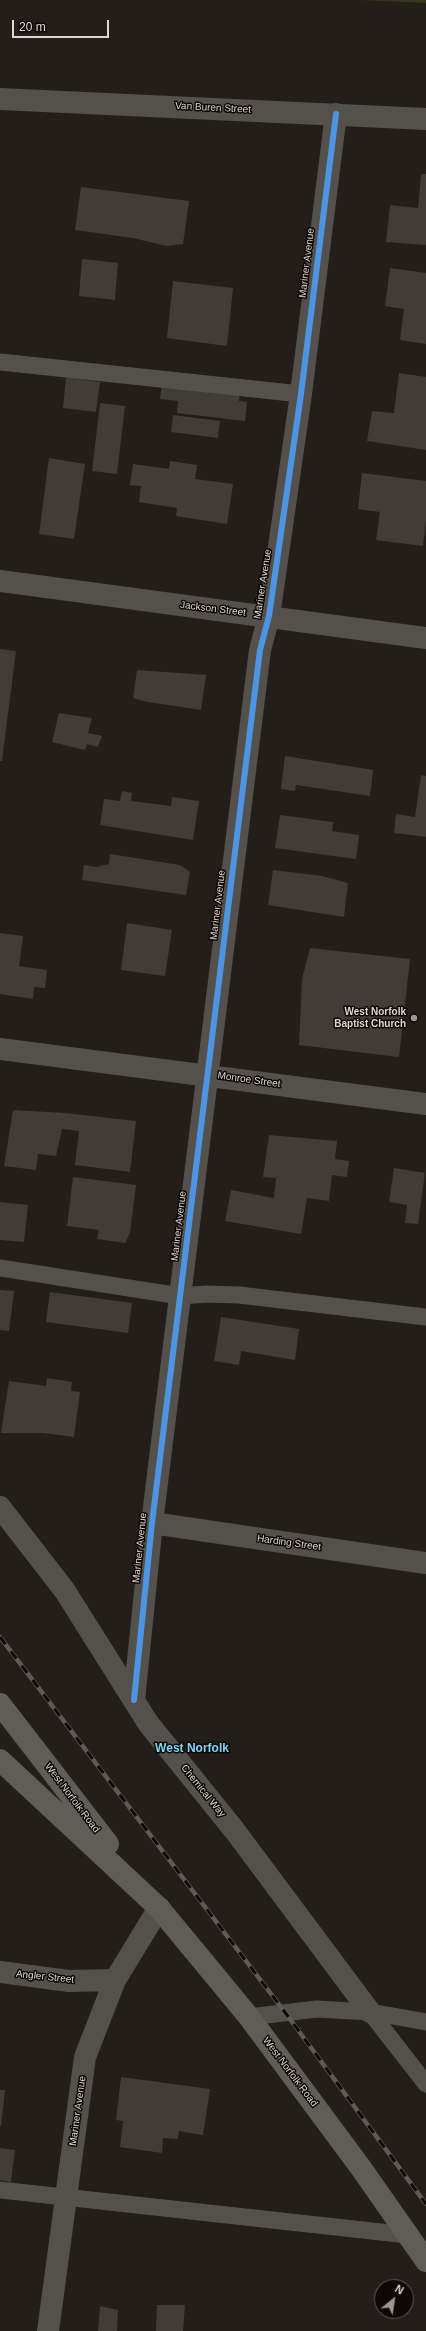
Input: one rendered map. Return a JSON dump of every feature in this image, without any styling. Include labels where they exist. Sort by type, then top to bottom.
[{"type":"street","name":"Van Buren Street","points":[[0,99],[426,119]]},
{"type":"street","name":"Mariner Avenue","points":[[134,1700],[152,1523],[260,650],[269,616],[301,394],[336,114]]},
{"type":"street","name":"Jackson Street","points":[[0,581],[426,638]]},
{"type":"street","name":"Monroe Street","points":[[0,1049],[426,1104]]},
{"type":"street","name":"Chemical Way","points":[[0,1507],[65,1591],[148,1723],[235,1831],[370,2012]]},
{"type":"street","name":"Harding Street","points":[[152,1523],[426,1563]]},
{"type":"street","name":"West Norfolk Road","points":[[0,1704],[144,1891],[249,2017],[426,2261]]},
{"type":"street","name":"West Norfolk Road","points":[[0,1760],[144,1891]]},
{"type":"street","name":"Mariner Avenue","points":[[48,2331],[85,2057],[115,1980],[159,1908]]},
{"type":"street","name":"Angler Street","points":[[0,1972],[69,1981],[115,1980]]},
{"type":"lane","points":[[0,362],[301,394]]},
{"type":"lane","points":[[0,1268],[180,1296],[207,1294],[239,1295],[426,1317]]},
{"type":"lane","points":[[249,2017],[317,2009],[370,2012],[426,2022]]},
{"type":"lane","points":[[370,2012],[426,2084]]},
{"type":"lane","points":[[0,2190],[408,2235]]},
{"type":"green space","points":[[359,0],[426,0],[426,3]]},
{"type":"building","points":[[421,174],[426,174],[426,245],[386,242],[390,205],[418,208]]},
{"type":"building","points":[[81,187],[189,201],[183,244],[166,246],[133,238],[75,230]]},
{"type":"building","points":[[82,259],[118,263],[115,300],[79,296]]},
{"type":"building","points":[[390,268],[426,273],[426,344],[400,340],[404,309],[385,306]]},
{"type":"building","points":[[173,281],[233,288],[227,346],[167,338]]},
{"type":"building","points":[[399,373],[426,377],[426,450],[367,441],[372,411],[394,413]]},
{"type":"building","points":[[66,377],[100,382],[96,412],[63,408]]},
{"type":"building","points":[[162,383],[240,393],[239,401],[247,402],[245,421],[177,413],[178,401],[160,399]]},
{"type":"building","points":[[100,403],[125,406],[117,474],[92,471]]},
{"type":"building","points":[[173,415],[220,421],[218,438],[171,432]]},
{"type":"building","points":[[49,458],[85,464],[74,539],[39,534]]},
{"type":"building","points":[[170,461],[197,465],[195,479],[233,484],[227,524],[176,516],[177,508],[139,502],[141,486],[130,485],[133,464],[169,469]]},
{"type":"building","points":[[362,473],[426,481],[426,520],[423,546],[376,540],[380,512],[358,509]]},
{"type":"building","points":[[0,649],[16,651],[2,761],[0,761]]},
{"type":"building","points":[[137,670],[206,675],[201,710],[148,702],[133,698]]},
{"type":"building","points":[[59,713],[92,718],[88,733],[102,736],[98,747],[87,744],[85,750],[52,742]]},
{"type":"building","points":[[285,756],[373,770],[370,796],[296,785],[295,791],[281,789]]},
{"type":"building","points":[[421,775],[426,776],[426,837],[394,833],[396,814],[415,817]]},
{"type":"building","points":[[122,791],[132,793],[131,801],[171,806],[172,797],[199,801],[193,840],[100,825],[104,799],[120,801]]},
{"type":"building","points":[[280,815],[333,822],[332,831],[359,835],[356,859],[275,848]]},
{"type":"building","points":[[110,854],[180,865],[190,872],[186,895],[82,880],[84,865],[96,867],[109,864]]},
{"type":"building","points":[[273,870],[322,876],[348,883],[344,917],[268,905]]},
{"type":"building","points":[[127,923],[172,930],[165,976],[121,970]]},
{"type":"building","points":[[0,933],[23,936],[19,966],[47,970],[45,988],[34,987],[33,999],[0,994]]},
{"type":"building","points":[[310,948],[410,959],[399,1057],[299,1045],[302,979]]},
{"type":"building","points":[[13,1110],[65,1113],[136,1121],[130,1172],[75,1165],[79,1131],[62,1129],[56,1156],[38,1154],[36,1170],[4,1166]]},
{"type":"building","points":[[269,1135],[337,1141],[335,1159],[349,1161],[347,1177],[332,1175],[329,1201],[307,1198],[301,1234],[225,1221],[231,1190],[274,1198],[276,1178],[263,1177]]},
{"type":"building","points":[[394,1168],[425,1173],[418,1224],[405,1223],[407,1205],[389,1202]]},
{"type":"building","points":[[73,1177],[136,1185],[130,1233],[125,1243],[97,1239],[99,1230],[67,1226]]},
{"type":"building","points":[[0,1202],[28,1205],[24,1242],[0,1240]]},
{"type":"building","points":[[0,1290],[14,1291],[9,1331],[0,1330]]},
{"type":"building","points":[[50,1292],[132,1303],[128,1333],[46,1322]]},
{"type":"building","points":[[221,1317],[299,1329],[295,1360],[241,1351],[239,1365],[214,1361]]},
{"type":"building","points":[[47,1378],[72,1382],[71,1391],[80,1392],[74,1437],[42,1433],[1,1433],[9,1381],[46,1386]]},
{"type":"building","points":[[121,2077],[210,2089],[203,2135],[179,2131],[178,2139],[163,2138],[162,2153],[120,2147],[123,2121],[116,2120]]},
{"type":"building","points":[[0,2090],[5,2090],[1,2126],[0,2126]]},
{"type":"building","points":[[0,2148],[15,2150],[11,2182],[0,2180]]},
{"type":"building","points":[[157,2305],[185,2305],[183,2331],[156,2331]]},
{"type":"building","points":[[100,2306],[118,2310],[117,2331],[98,2331]]},
{"type":"railway","points":[[0,1637],[284,2011],[426,2204]]},
{"type":"cycle path","points":[[134,1700],[152,1523],[260,650],[269,616],[301,394],[336,114]]},
{"type":"place","name":"West Norfolk Baptist Church","points":[[414,1018]]},
{"type":"district","name":"West Norfolk","points":[[192,1749]]}]
